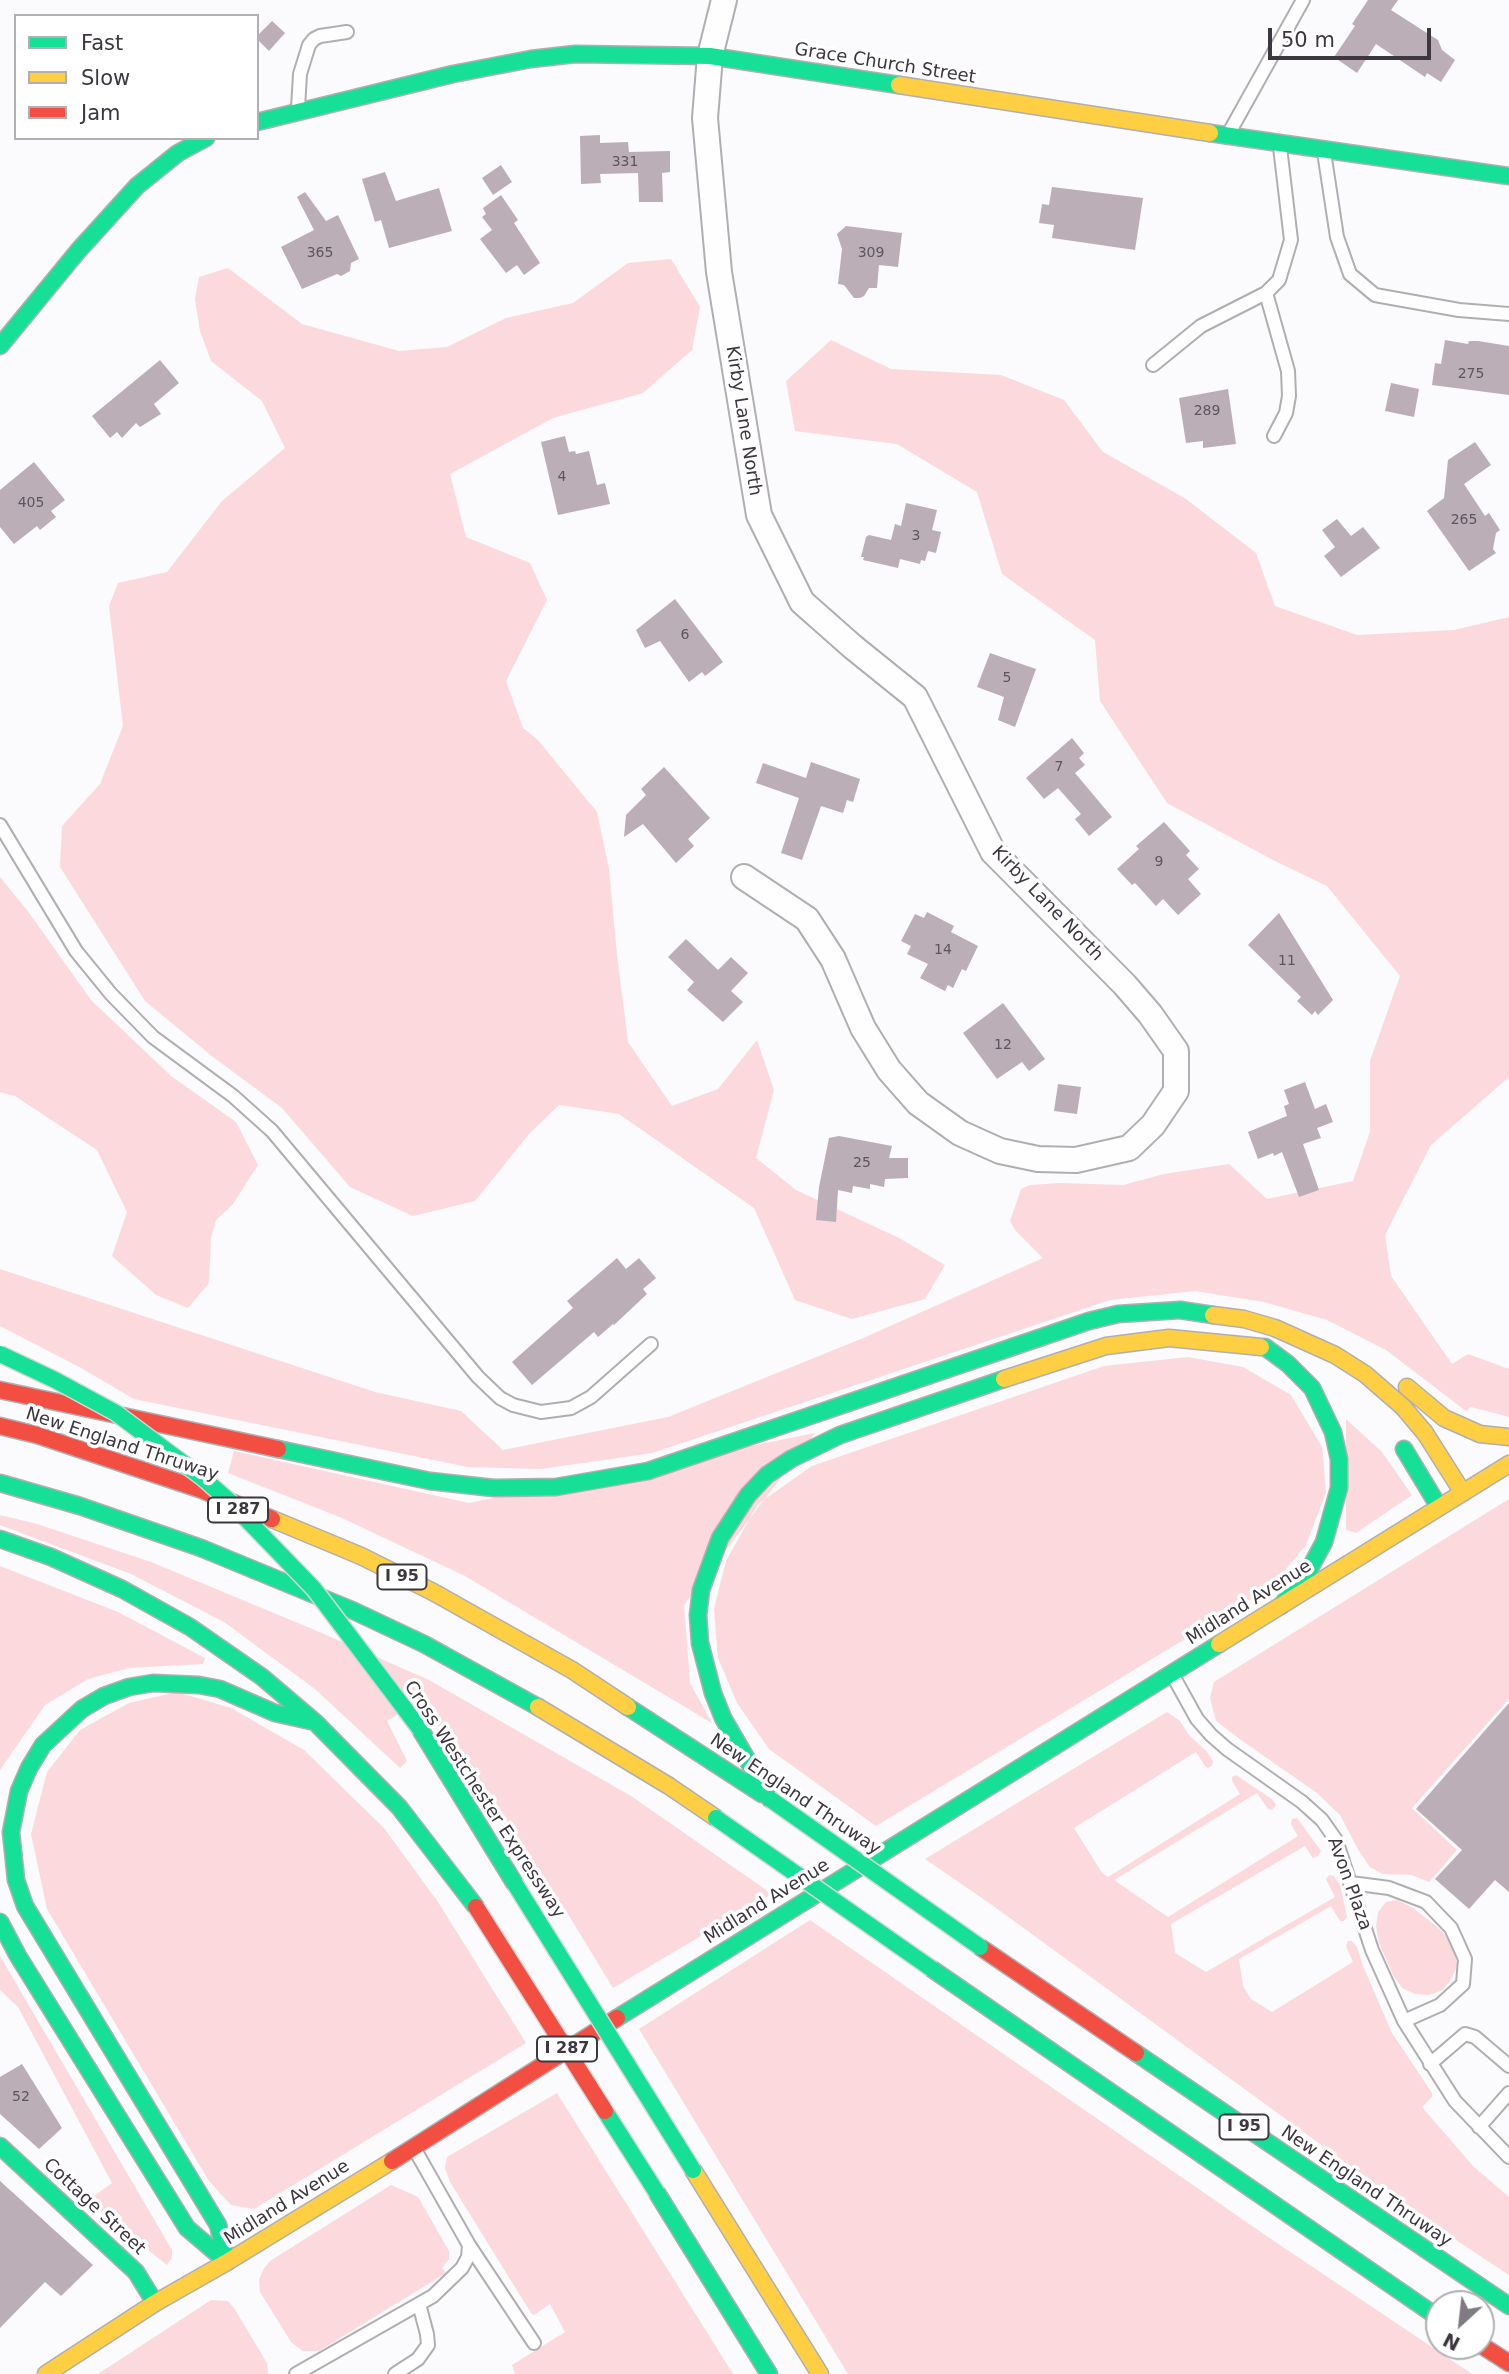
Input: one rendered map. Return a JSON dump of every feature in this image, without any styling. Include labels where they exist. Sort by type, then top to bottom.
[{"type":"main road","name":"Grace Church Street","points":[[259,122],[453,74],[531,59],[575,54],[710,56],[1227,136],[1509,176]]},
{"type":"main road","points":[[4,336],[137,186],[178,153],[202,140]]},
{"type":"main road","points":[[0,1390],[430,1481],[494,1488],[556,1487],[648,1471],[1089,1321],[1118,1314],[1180,1310],[1244,1319],[1343,1346],[1399,1380],[1444,1418],[1480,1434],[1509,1437]]},
{"type":"main road","points":[[1275,1328],[1335,1355],[1383,1388],[1425,1433],[1463,1493]]},
{"type":"main road","points":[[770,1799],[723,1718],[713,1693],[700,1643],[698,1615],[701,1590],[720,1538],[748,1495],[767,1475],[790,1458],[840,1435],[1107,1346],[1169,1338],[1265,1347],[1320,1374]]},
{"type":"main road","points":[[1265,1347],[1288,1364],[1312,1388],[1334,1432],[1339,1459],[1339,1488],[1324,1542],[1309,1570],[1281,1606]]},
{"type":"main road","name":"Cross Westchester Expressway","points":[[0,1354],[116,1413],[203,1478],[287,1559],[321,1599],[421,1729],[820,2374]]},
{"type":"main road","name":"New England Thruway","points":[[0,1426],[202,1490],[361,1556],[503,1630],[572,1670],[770,1799],[980,1947],[1509,2306]]},
{"type":"main road","points":[[1392,1434],[1420,1472],[1439,1507]]},
{"type":"main road","name":"Midland Avenue","points":[[46,2374],[155,2303],[227,2263],[1509,1464]]},
{"type":"main road","name":"I 95","points":[[0,1483],[80,1506],[262,1572],[424,1644],[567,1723],[716,1818],[1425,2308]]},
{"type":"main road","name":"I 287","points":[[0,1539],[87,1572],[190,1627],[262,1677],[315,1722],[399,1807],[476,1907],[769,2374]]},
{"type":"main road","points":[[227,2263],[218,2225],[25,1906],[16,1880],[11,1832],[24,1779],[43,1745],[82,1709],[104,1696],[153,1684],[199,1685],[219,1689],[275,1713],[315,1722]]},
{"type":"main road","points":[[0,1922],[18,1956],[187,2228],[227,2263]]},
{"type":"main road","name":"Cottage Street","points":[[0,2146],[136,2272],[155,2303]]},
{"type":"street","name":"Kirby Lane North","points":[[724,0],[710,56],[705,118],[719,272],[759,515],[802,601],[915,697],[993,852],[1125,985],[1150,1014],[1176,1051],[1176,1091],[1153,1125],[1129,1148],[1076,1160],[1038,1159],[1000,1152],[960,1133],[918,1103],[889,1070],[863,1028],[833,959],[807,919],[744,877]]},
{"type":"lane","points":[[1227,136],[1303,0]]},
{"type":"lane","points":[[298,112],[300,74],[309,45],[314,38],[347,32]]},
{"type":"lane","points":[[1153,365],[1201,326],[1266,293],[1279,280],[1291,240],[1280,143]]},
{"type":"lane","points":[[1324,150],[1337,237],[1350,274],[1375,295],[1459,310],[1509,314]]},
{"type":"lane","points":[[1266,293],[1288,371],[1289,396],[1286,412],[1274,436]]},
{"type":"lane","points":[[0,825],[76,951],[111,994],[153,1037],[233,1096],[272,1131],[478,1377],[500,1398],[541,1412],[571,1408],[598,1391],[650,1344]]},
{"type":"lane","name":"Avon Plaza","points":[[1172,1674],[1197,1719],[1211,1735],[1302,1802],[1322,1820],[1336,1840],[1372,1950],[1404,2021],[1455,2101],[1509,2157]]},
{"type":"lane","points":[[1351,1883],[1389,1888],[1426,1902],[1451,1928],[1465,1959],[1463,1984],[1440,2006],[1404,2021]]},
{"type":"lane","points":[[1430,2064],[1465,2034],[1475,2037],[1509,2066]]},
{"type":"lane","points":[[1479,2127],[1509,2093]]},
{"type":"lane","points":[[414,2147],[469,2245],[534,2343]]},
{"type":"lane","points":[[297,2374],[433,2296],[462,2268],[468,2257],[469,2245]]},
{"type":"lane","points":[[395,2374],[418,2359],[428,2346],[419,2304]]},
{"type":"shaded area","points":[[671,259],[700,307],[692,350],[643,393],[553,418],[450,474],[466,537],[530,563],[547,600],[506,681],[523,728],[537,739],[597,812],[609,869],[628,1042],[672,1106],[718,1089],[757,1040],[774,1090],[756,1158],[796,1190],[899,1238],[945,1265],[925,1299],[852,1319],[795,1300],[754,1208],[619,1114],[559,1105],[529,1134],[475,1201],[413,1216],[350,1187],[282,1108],[213,1057],[145,1001],[60,867],[62,826],[100,784],[123,726],[109,606],[118,583],[167,572],[222,501],[285,448],[262,401],[211,361],[200,331],[195,299],[199,277],[228,268],[302,324],[399,351],[447,347],[506,318],[573,303],[628,263]]},
{"type":"shaded area","points":[[831,340],[891,369],[1001,375],[1064,400],[1103,452],[1186,499],[1256,553],[1275,606],[1357,635],[1454,630],[1509,617],[1509,1077],[1431,1145],[1385,1235],[1391,1276],[1452,1364],[1468,1354],[1509,1369],[1509,1417],[1471,1407],[1466,1411],[1386,1350],[1327,1320],[1264,1302],[1195,1291],[1110,1300],[652,1453],[541,1469],[468,1467],[134,1399],[0,1326],[0,1269],[375,1392],[461,1411],[503,1450],[668,1417],[861,1339],[1043,1258],[1015,1230],[1010,1221],[1021,1189],[1030,1185],[1123,1185],[1164,1174],[1229,1164],[1267,1199],[1353,1181],[1370,1132],[1370,1061],[1400,976],[1327,886],[1167,803],[1100,701],[1095,640],[1002,574],[977,492],[897,444],[795,431],[786,381]]},
{"type":"shaded area","points":[[0,877],[91,1000],[171,1076],[236,1122],[258,1165],[233,1204],[216,1220],[211,1238],[209,1283],[188,1308],[156,1295],[112,1256],[127,1212],[97,1150],[15,1096],[0,1092]]},
{"type":"shaded area","points":[[1188,1357],[1243,1367],[1291,1395],[1322,1447],[1326,1492],[1306,1545],[1271,1587],[876,1826],[769,1749],[737,1703],[718,1658],[714,1609],[726,1561],[758,1504],[812,1466],[1104,1366]]},
{"type":"shaded area","points":[[1346,1419],[1382,1452],[1412,1495],[1356,1533],[1346,1530]]},
{"type":"shaded area","points":[[815,1433],[684,1605],[690,1683],[712,1723],[465,1576],[342,1518],[228,1473],[234,1451],[469,1503]]},
{"type":"shaded area","points":[[1509,1499],[1509,1699],[1412,1808],[1457,1850],[1429,1882],[1412,1875],[1383,1874],[1370,1867],[1340,1815],[1317,1793],[1216,1721],[1210,1698],[1214,1682]]},
{"type":"shaded area","points":[[0,1515],[37,1524],[151,1562],[429,1680],[631,1796],[772,1894],[613,1988],[566,1911],[462,1764],[422,1700],[387,1721],[407,1761],[400,1768],[315,1689],[224,1622],[131,1574],[0,1525]]},
{"type":"shaded area","points":[[0,1566],[118,1612],[205,1658],[203,1664],[129,1668],[88,1679],[45,1705],[0,1770]]},
{"type":"shaded area","points":[[177,1692],[231,1708],[304,1750],[384,1828],[438,1902],[526,2043],[254,2209],[231,2205],[209,2181],[47,1909],[31,1834],[47,1772],[80,1730],[129,1703]]},
{"type":"shaded area","points":[[1167,1712],[1180,1721],[1188,1734],[1207,1752],[1213,1761],[1212,1766],[1205,1766],[1196,1752],[1074,1828],[1102,1873],[1108,1877],[1240,1794],[1232,1781],[1232,1777],[1236,1775],[1273,1800],[1276,1805],[1272,1810],[1268,1809],[1257,1793],[1114,1880],[1168,1917],[1298,1836],[1291,1824],[1292,1819],[1297,1818],[1321,1851],[1318,1856],[1313,1858],[1305,1846],[1171,1924],[1175,1953],[1206,1972],[1335,1897],[1326,1879],[1329,1875],[1334,1876],[1340,1885],[1347,1917],[1344,1921],[1340,1921],[1331,1906],[1239,1959],[1243,1986],[1251,1999],[1272,2012],[1353,1962],[1346,1946],[1348,1941],[1352,1941],[1357,1947],[1392,2033],[1432,2093],[1432,2097],[1422,2107],[1473,2166],[1509,2197],[1509,2275],[1412,2211],[925,1859]]},
{"type":"shaded area","points":[[1397,1900],[1413,1908],[1441,1930],[1454,1947],[1457,1965],[1443,1990],[1429,1995],[1415,1994],[1402,1988],[1393,1975],[1379,1943],[1376,1926],[1378,1912],[1386,1902]]},
{"type":"shaded area","points":[[810,1920],[1425,2342],[1425,2360],[1451,2360],[1472,2374],[848,2374],[639,2029]]},
{"type":"shaded area","points":[[0,1956],[172,2250],[172,2258],[167,2265],[87,2201],[112,2183],[18,2007],[0,1990]]},
{"type":"shaded area","points":[[557,2093],[733,2374],[515,2374],[512,2365],[565,2332],[550,2304],[534,2315],[531,2313],[450,2182],[445,2168],[447,2157]]},
{"type":"shaded area","points":[[391,2185],[418,2197],[449,2251],[449,2259],[442,2268],[446,2273],[319,2351],[303,2351],[291,2342],[260,2292],[259,2280],[263,2270],[270,2261]]},
{"type":"shaded area","points":[[211,2300],[228,2301],[234,2308],[267,2363],[268,2374],[98,2374]]},
{"type":"building","points":[[1368,0],[1398,0],[1391,10],[1438,40],[1442,50],[1455,60],[1441,82],[1427,73],[1425,77],[1376,44],[1357,73],[1334,57],[1355,26],[1352,24]]},
{"type":"building","points":[[272,21],[285,33],[269,51],[259,41],[259,34]]},
{"type":"building","points":[[600,135],[600,143],[628,142],[629,152],[670,151],[670,172],[662,173],[663,202],[639,202],[638,173],[600,174],[601,183],[581,184],[580,136]]},
{"type":"building","points":[[501,165],[512,182],[493,195],[482,178]]},
{"type":"building","points":[[385,172],[396,201],[439,188],[452,231],[389,248],[381,220],[375,222],[362,179]]},
{"type":"building","points":[[1052,187],[1143,198],[1135,250],[1052,238],[1054,225],[1039,223],[1042,204],[1049,205]]},
{"type":"building","points":[[305,192],[326,221],[338,215],[359,259],[351,263],[350,271],[341,276],[337,274],[302,289],[281,247],[314,230],[297,197]]},
{"type":"building","points":[[501,195],[518,220],[514,223],[540,263],[524,275],[517,265],[506,273],[480,239],[492,230],[482,217],[486,214],[483,208]]},
{"type":"building","points":[[846,226],[902,233],[898,267],[879,265],[877,288],[869,288],[860,298],[854,298],[844,285],[838,284],[842,249],[837,234]]},
{"type":"building","points":[[1445,340],[1509,346],[1509,395],[1432,385],[1435,363],[1441,364]]},
{"type":"building","points":[[160,360],[179,383],[154,404],[161,414],[140,427],[136,423],[122,438],[117,432],[110,438],[92,416]]},
{"type":"building","points":[[1391,383],[1419,389],[1414,417],[1385,411]]},
{"type":"building","points":[[1228,389],[1236,444],[1203,448],[1203,441],[1186,443],[1179,398]]},
{"type":"building","points":[[565,436],[569,452],[575,451],[576,454],[589,451],[597,485],[605,483],[610,504],[558,515],[541,442]]},
{"type":"building","points":[[1475,442],[1491,465],[1464,484],[1485,516],[1489,513],[1500,530],[1496,533],[1493,549],[1496,553],[1469,571],[1427,511],[1444,498],[1448,460]]},
{"type":"building","points":[[34,462],[65,500],[51,511],[56,517],[40,530],[37,526],[14,544],[0,527],[0,490]]},
{"type":"building","points":[[906,503],[937,510],[932,530],[941,532],[936,553],[928,551],[925,561],[921,560],[920,564],[900,559],[898,568],[863,560],[864,557],[861,557],[866,537],[869,535],[891,540],[895,524],[901,526]]},
{"type":"building","points":[[1337,519],[1351,536],[1363,527],[1380,548],[1341,577],[1324,556],[1335,547],[1322,530]]},
{"type":"building","points":[[675,599],[723,662],[705,676],[702,672],[689,682],[660,641],[645,648],[636,630]]},
{"type":"building","points":[[990,653],[1036,669],[1015,727],[998,720],[1004,697],[977,687]]},
{"type":"building","points":[[1072,738],[1084,753],[1079,758],[1085,765],[1075,773],[1112,817],[1089,836],[1075,819],[1081,814],[1058,788],[1044,799],[1026,778]]},
{"type":"building","points":[[811,762],[860,779],[853,802],[847,800],[843,813],[821,806],[802,860],[781,853],[799,798],[756,783],[763,763],[806,778]]},
{"type":"building","points":[[664,767],[710,818],[688,839],[694,846],[676,863],[643,824],[624,837],[626,815],[646,795],[641,789]]},
{"type":"building","points":[[1164,822],[1190,851],[1186,855],[1199,869],[1188,879],[1201,894],[1178,915],[1163,899],[1156,906],[1135,883],[1132,885],[1117,869],[1139,849],[1136,846]]},
{"type":"building","points":[[927,912],[954,926],[951,932],[978,946],[966,971],[962,969],[953,988],[948,985],[945,991],[920,978],[928,964],[907,954],[911,946],[901,941],[915,914],[924,918]]},
{"type":"building","points":[[1279,913],[1333,1000],[1318,1015],[1315,1011],[1312,1015],[1297,1001],[1301,997],[1248,945]]},
{"type":"building","points":[[686,939],[718,970],[731,957],[748,973],[731,991],[743,1002],[723,1022],[687,990],[694,982],[668,957]]},
{"type":"building","points":[[1003,1003],[1045,1059],[1029,1071],[1022,1062],[997,1079],[963,1033]]},
{"type":"building","points":[[1305,1082],[1315,1109],[1326,1104],[1333,1122],[1317,1128],[1321,1138],[1303,1144],[1319,1190],[1299,1197],[1282,1152],[1258,1159],[1248,1132],[1287,1116],[1284,1106],[1289,1104],[1284,1090]]},
{"type":"building","points":[[1058,1084],[1081,1087],[1077,1114],[1054,1111]]},
{"type":"building","points":[[839,1136],[892,1146],[889,1158],[908,1158],[908,1178],[885,1179],[884,1187],[870,1184],[870,1189],[853,1186],[852,1193],[838,1190],[836,1222],[816,1220],[819,1187],[829,1138]]},
{"type":"building","points":[[617,1258],[626,1269],[639,1258],[656,1278],[643,1289],[647,1294],[614,1325],[598,1337],[594,1332],[532,1385],[512,1362],[573,1308],[567,1301]]},
{"type":"building","points":[[1509,1703],[1509,1892],[1495,1880],[1469,1909],[1435,1879],[1462,1850],[1416,1809]]},
{"type":"building","points":[[22,2064],[62,2128],[39,2149],[0,2114],[0,2077]]},
{"type":"building","points":[[0,2181],[93,2265],[61,2296],[45,2282],[0,2328]]},
{"type":"traffic: fast","points":[[259,122],[453,74],[531,59],[575,54],[710,56],[899,85]]},
{"type":"traffic: fast","points":[[1210,133],[1509,176]]},
{"type":"traffic: fast","points":[[0,346],[78,251],[137,186],[178,153],[202,140]]},
{"type":"traffic: fast","points":[[278,1449],[430,1481],[494,1488],[556,1487],[648,1471],[1089,1321],[1118,1314],[1180,1310],[1213,1315]]},
{"type":"traffic: fast","points":[[1265,1347],[1288,1364],[1312,1388],[1333,1432],[1339,1459],[1339,1488],[1324,1542],[1309,1570],[1281,1606]]},
{"type":"traffic: fast","points":[[0,1354],[116,1413],[203,1478],[229,1501],[314,1589],[420,1729]]},
{"type":"traffic: fast","points":[[770,1799],[723,1718],[713,1693],[700,1643],[698,1615],[701,1590],[720,1538],[748,1495],[767,1475],[791,1459],[840,1435],[1004,1379]]},
{"type":"traffic: fast","points":[[1404,1449],[1439,1507]]},
{"type":"traffic: fast","points":[[0,1483],[80,1506],[201,1548],[354,1611],[424,1644],[538,1707]]},
{"type":"traffic: fast","points":[[0,1539],[51,1557],[122,1589],[190,1627],[262,1677],[315,1722],[399,1807],[476,1907]]},
{"type":"traffic: fast","points":[[617,2018],[1219,1644]]},
{"type":"traffic: fast","points":[[227,2262],[218,2225],[25,1906],[16,1880],[11,1832],[19,1791],[43,1745],[82,1709],[104,1696],[129,1687],[153,1683],[199,1685],[220,1689],[275,1713],[315,1722]]},
{"type":"traffic: fast","points":[[628,1707],[762,1794]]},
{"type":"traffic: fast","points":[[420,1729],[515,1884]]},
{"type":"traffic: fast","points":[[770,1799],[980,1947]]},
{"type":"traffic: fast","points":[[716,1818],[932,1969]]},
{"type":"traffic: fast","points":[[515,1884],[693,2170]]},
{"type":"traffic: fast","points":[[0,1922],[18,1956],[187,2228],[227,2262]]},
{"type":"traffic: fast","points":[[932,1969],[1425,2308]]},
{"type":"traffic: fast","points":[[1136,2053],[1509,2306]]},
{"type":"traffic: fast","points":[[605,2111],[657,2193]]},
{"type":"traffic: fast","points":[[0,2146],[136,2272],[155,2303]]},
{"type":"traffic: fast","points":[[657,2193],[769,2374]]},
{"type":"traffic: slow","points":[[899,85],[1210,133]]},
{"type":"traffic: slow","points":[[1213,1315],[1244,1319],[1275,1328],[1335,1355],[1365,1374],[1403,1407],[1425,1433],[1463,1493]]},
{"type":"traffic: slow","points":[[1004,1379],[1106,1346],[1169,1338],[1261,1347]]},
{"type":"traffic: slow","points":[[1407,1387],[1444,1418],[1480,1434],[1509,1437]]},
{"type":"traffic: slow","points":[[1219,1644],[1509,1464]]},
{"type":"traffic: slow","points":[[272,1519],[361,1556],[433,1592],[572,1670],[628,1707]]},
{"type":"traffic: slow","points":[[538,1707],[669,1786],[716,1818]]},
{"type":"traffic: slow","points":[[46,2374],[155,2303],[392,2161]]},
{"type":"traffic: slow","points":[[693,2170],[820,2374]]},
{"type":"traffic: jam","points":[[0,1390],[278,1449]]},
{"type":"traffic: jam","points":[[0,1426],[37,1435],[202,1490],[272,1519]]},
{"type":"traffic: jam","points":[[476,1907],[605,2111]]},
{"type":"traffic: jam","points":[[980,1947],[1136,2053]]},
{"type":"traffic: jam","points":[[392,2161],[617,2018]]},
{"type":"traffic: jam","points":[[1495,2354],[1509,2363]]}]
